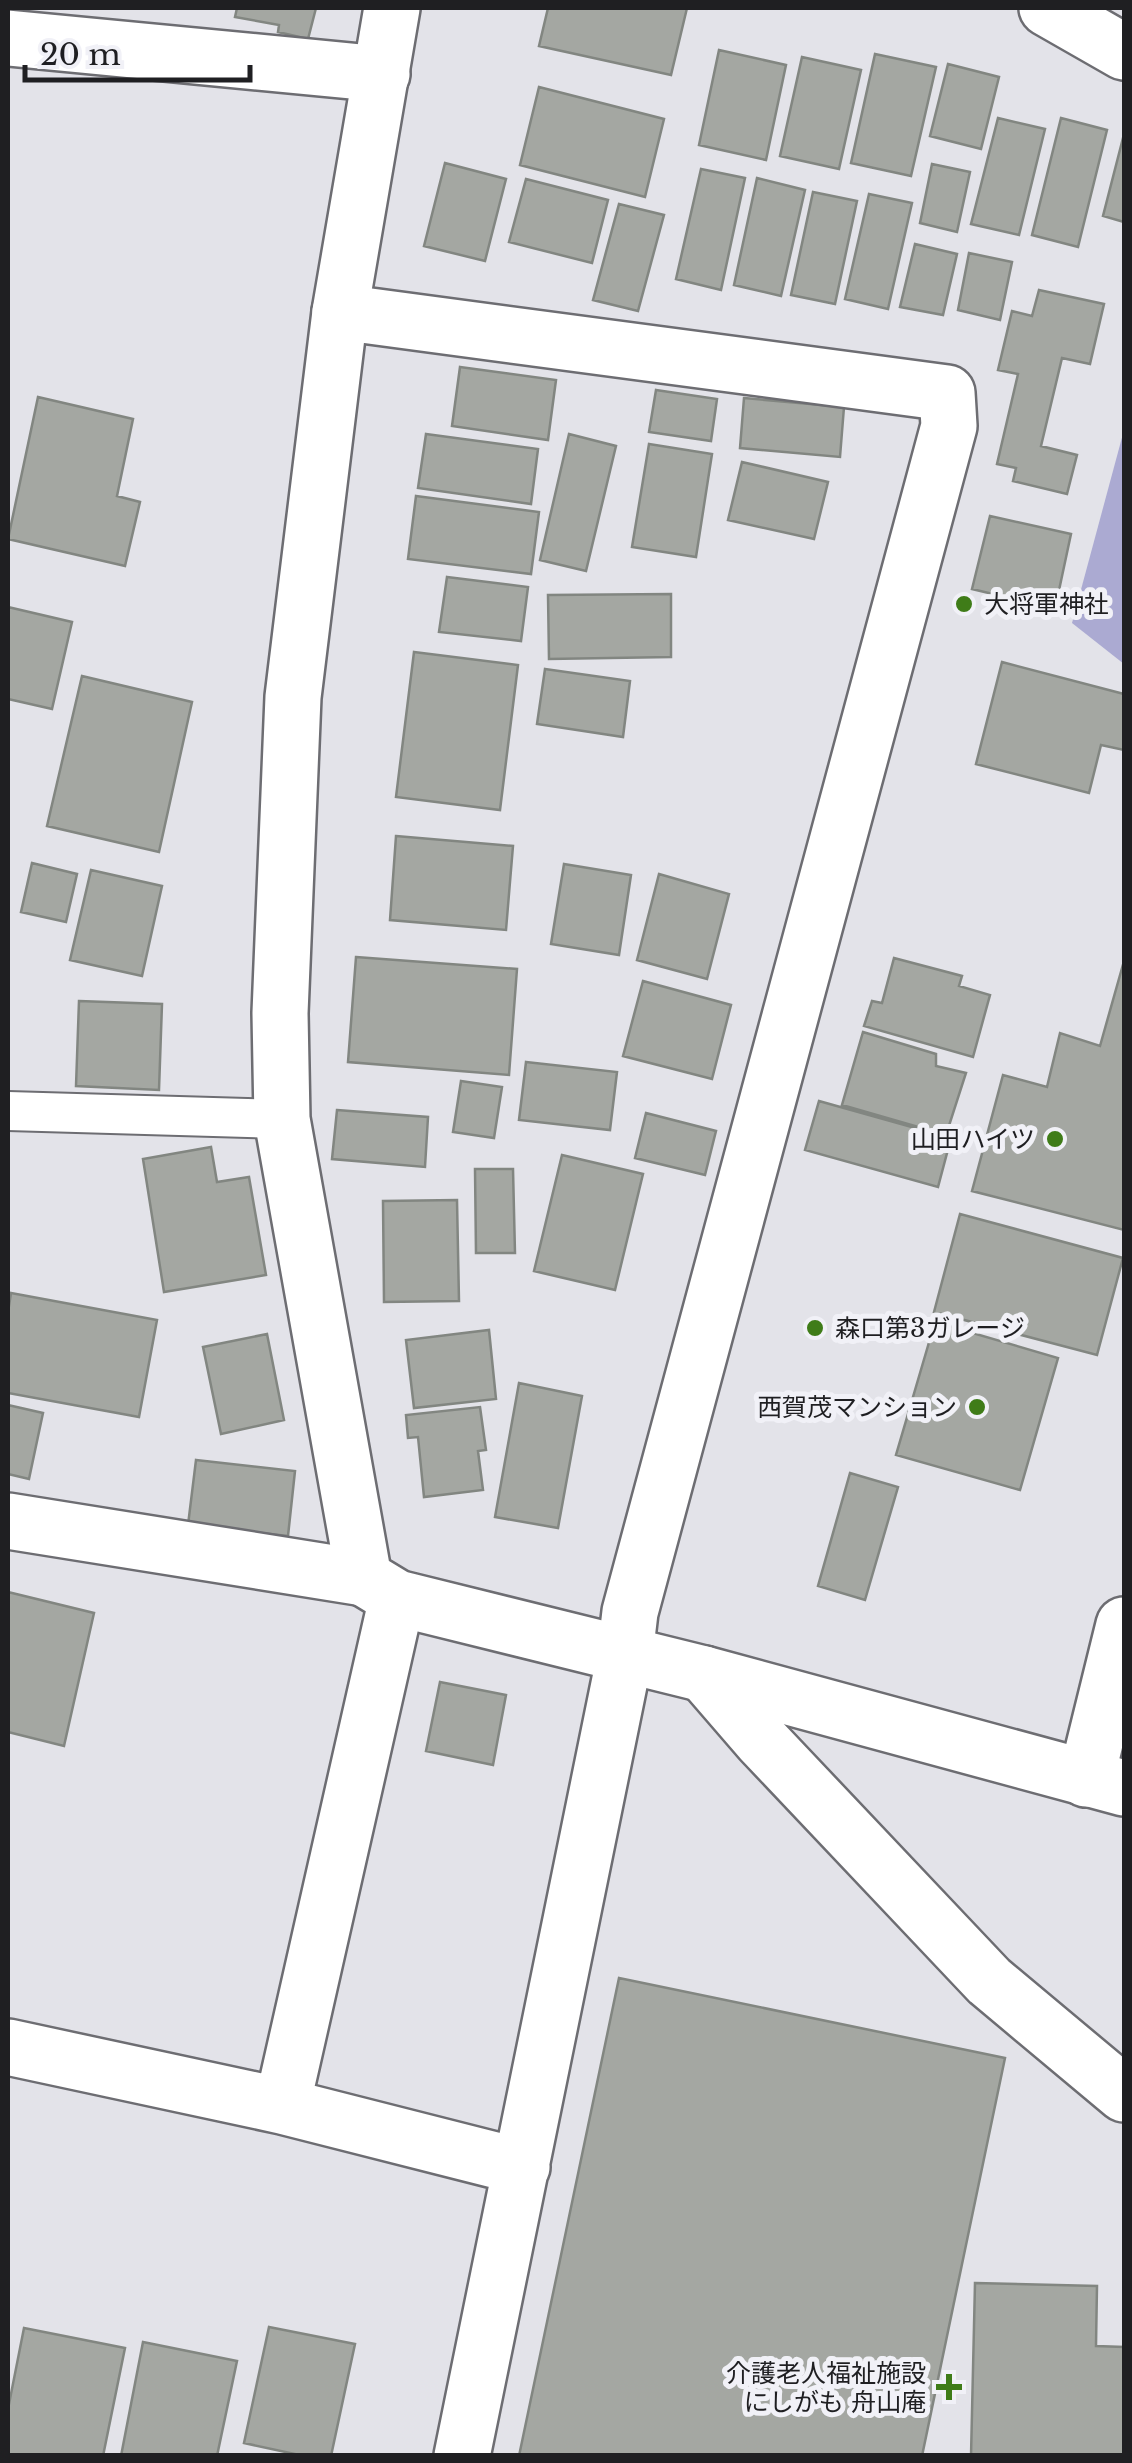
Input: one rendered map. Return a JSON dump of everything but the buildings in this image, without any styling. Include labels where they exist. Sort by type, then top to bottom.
[{"type":"street","points":[[282,2106],[381,1588],[282,1119],[280,1014],[293,697],[340,312],[392,8]]},
{"type":"street","points":[[1047,8],[1124,52]]},
{"type":"street","points":[[11,47],[382,74]]},
{"type":"street","points":[[340,312],[947,393],[949,426],[636,1593],[462,2456]]},
{"type":"street","points":[[8,1520],[381,1588],[1105,1783],[1124,1624]]},
{"type":"street","points":[[704,1674],[761,1740],[989,1981],[1124,2094]]},
{"type":"street","points":[[8,2047],[282,2106],[522,2167]]},
{"type":"lane","points":[[8,1110],[282,1119]]},
{"type":"shaded area","points":[[1124,430],[1124,664],[1072,623]]},
{"type":"place","name":"大将軍神社","points":[[964,604]]},
{"type":"place","name":"山田ハイツ","points":[[1055,1139]]},
{"type":"place","name":"森口第3ガレージ","points":[[815,1328]]},
{"type":"place","name":"西賀茂マンション","points":[[977,1407]]},
{"type":"place","name":"介護老人福祉施設 にしがも 舟山庵","points":[[949,2387]]}]
